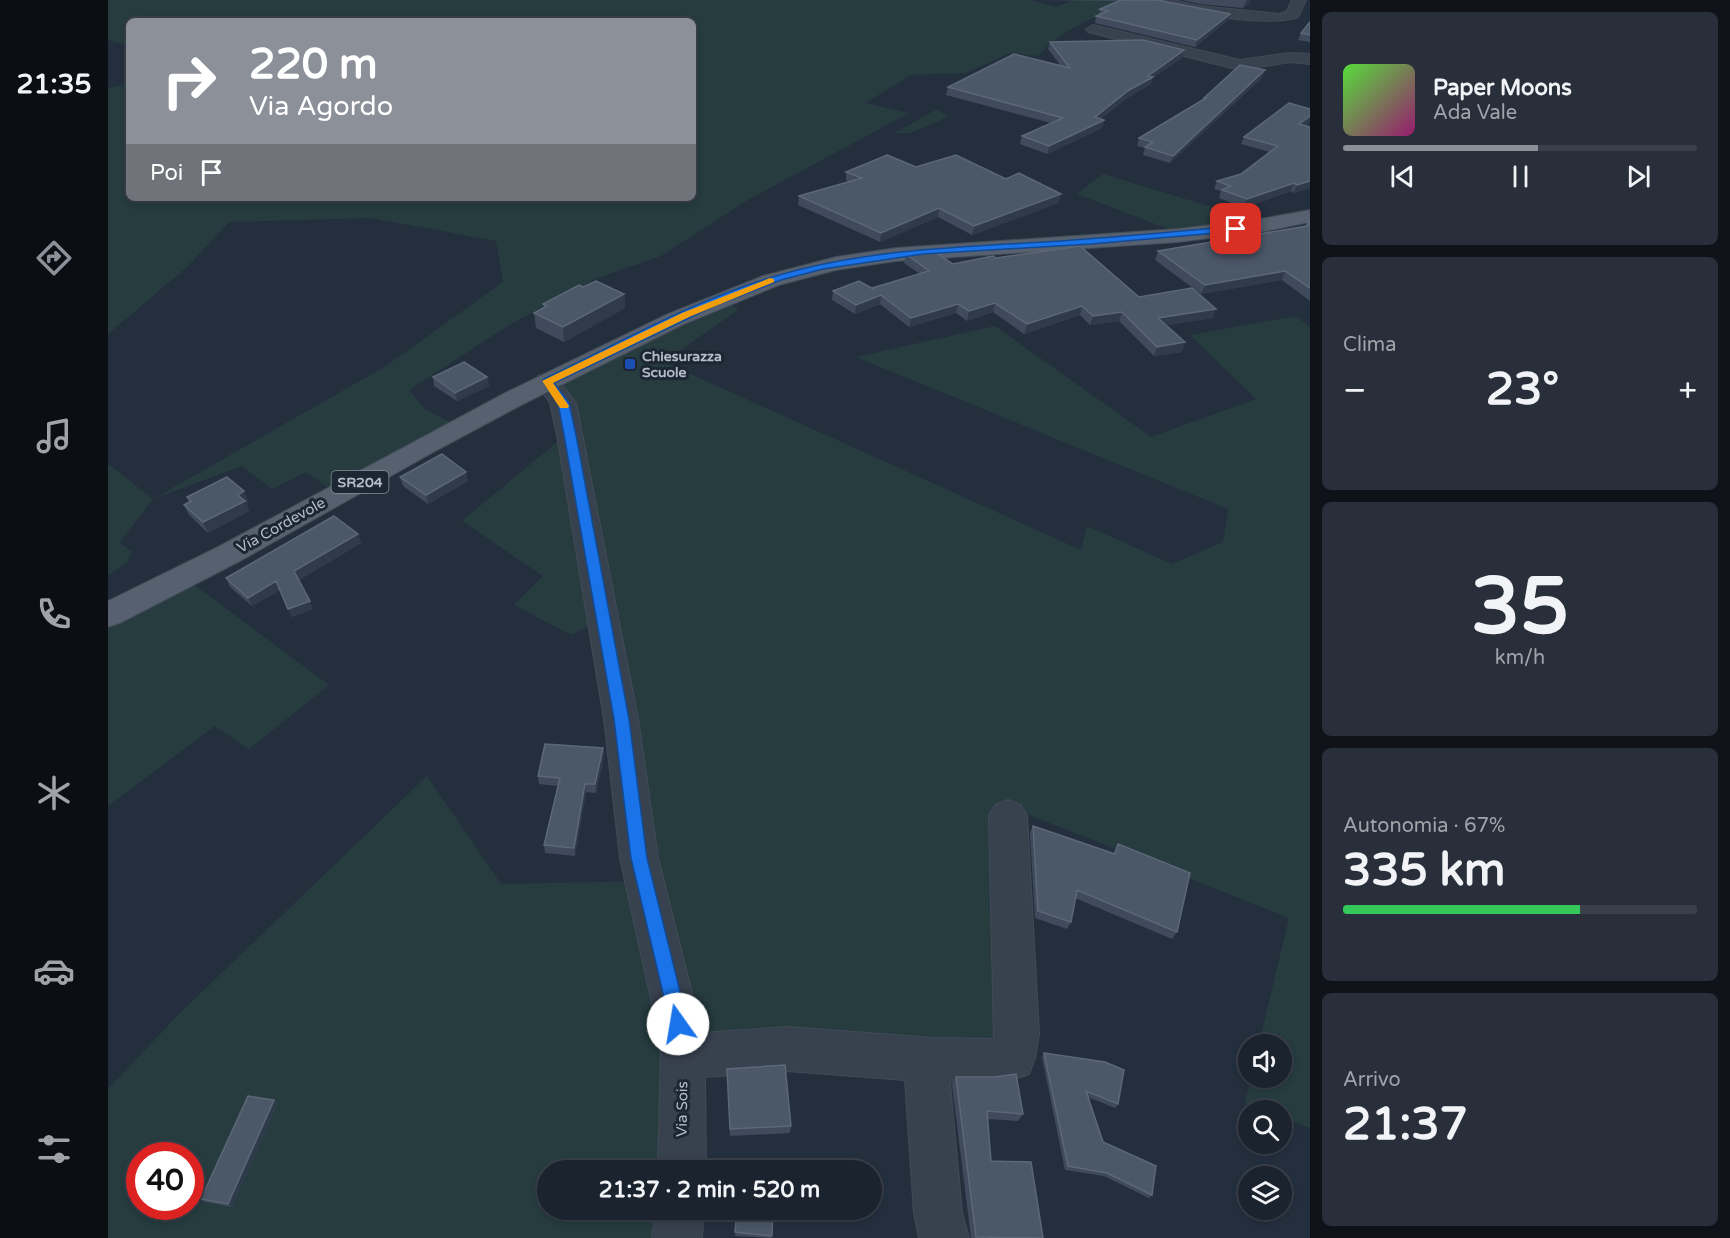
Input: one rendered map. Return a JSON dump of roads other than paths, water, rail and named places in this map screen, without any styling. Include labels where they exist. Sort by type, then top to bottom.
[{"type":"main road","name":"SR204","points":[[547,381],[711,304],[777,278],[823,266],[923,252],[1236,229],[1310,216]]},
{"type":"main road","name":"Via Cordevole","points":[[108,615],[174,585],[428,443],[547,381]]},
{"type":"street","points":[[1153,0],[1200,10],[1281,18],[1291,16],[1299,0]]},
{"type":"street","points":[[1093,29],[1240,65],[1252,65],[1284,57],[1310,59]]},
{"type":"street","name":"Via Sois","points":[[547,381],[563,403],[568,424],[621,719],[639,858],[683,1045],[682,1160]]},
{"type":"street","points":[[683,1056],[788,1049],[991,1062],[1013,1058],[1017,1034],[1008,816]]},
{"type":"street","points":[[926,1059],[938,1214],[944,1238]]},
{"type":"street","points":[[677,1238],[679,1220]]},
{"type":"place","name":"Chiesurazza Scuole","points":[[630,364]]}]
